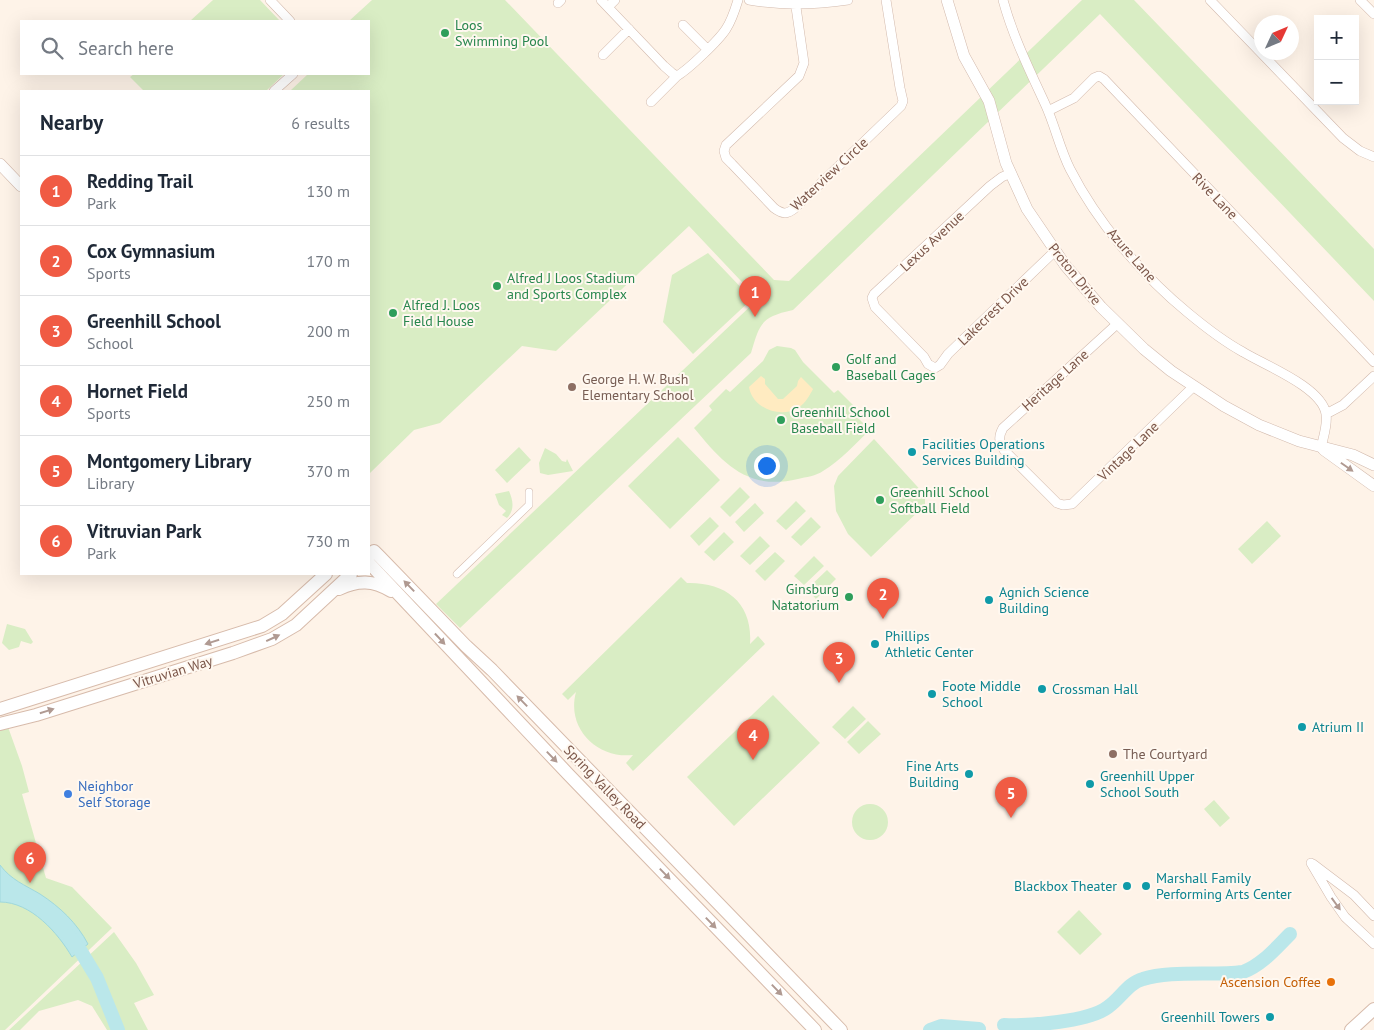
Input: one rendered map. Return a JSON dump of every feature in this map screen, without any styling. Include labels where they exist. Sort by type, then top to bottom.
[{"type":"main road","name":"Spring Valley Road","points":[[371,551],[492,670],[841,1030]]},
{"type":"main road","name":"Spring Valley Road","points":[[370,564],[815,1030]]},
{"type":"main road","name":"Vitruvian Way","points":[[0,709],[262,626],[282,614],[325,575]]},
{"type":"main road","name":"Vitruvian Way","points":[[0,724],[144,681],[272,639],[296,625],[350,575]]},
{"type":"main road","points":[[332,592],[355,582],[376,583],[402,598]]},
{"type":"main road","points":[[233,653],[235,643],[252,635],[262,626]]},
{"type":"main road","points":[[456,656],[466,646]]},
{"type":"main road","points":[[139,665],[144,681]]},
{"type":"main road","points":[[1351,1030],[1374,1009]]},
{"type":"street","points":[[270,0],[289,20]]},
{"type":"street","points":[[601,0],[664,66],[678,76]]},
{"type":"street","points":[[608,7],[616,0]]},
{"type":"street","points":[[651,102],[725,31],[738,0]]},
{"type":"street","points":[[749,0],[814,5],[848,0]]},
{"type":"street","name":"Waterview Circle","points":[[795,3],[804,63],[802,70],[799,76],[726,145],[724,152],[726,158],[781,214],[795,208],[901,106],[903,101],[886,0]]},
{"type":"street","name":"Proton Drive","points":[[947,0],[964,56],[988,101],[1011,173],[1027,209],[1076,279],[1117,324],[1144,349],[1224,406],[1259,425],[1299,442],[1354,455],[1374,465]]},
{"type":"street","name":"Azure Lane","points":[[1003,0],[1012,29],[1048,111],[1070,169],[1103,221],[1126,251],[1168,296],[1188,313],[1243,353],[1303,386],[1321,402],[1326,414]]},
{"type":"street","points":[[1210,0],[1343,138],[1360,151],[1374,157]]},
{"type":"street","points":[[1360,0],[1374,14]]},
{"type":"street","points":[[683,25],[707,49]]},
{"type":"street","points":[[603,55],[629,29]]},
{"type":"street","points":[[275,90],[292,75]]},
{"type":"street","name":"Rive Lane","points":[[1048,111],[1074,98],[1094,78],[1099,76],[1104,79],[1374,362]]},
{"type":"street","points":[[0,164],[20,185]]},
{"type":"street","name":"Lexus Avenue","points":[[930,366],[924,357],[875,307],[872,298],[874,294],[990,186],[1011,173]]},
{"type":"street","name":"Lakecrest Drive","points":[[930,366],[935,368],[940,364],[948,354],[1055,251]]},
{"type":"street","name":"Heritage Lane","points":[[1057,503],[1004,450],[999,440],[1003,428],[1117,324]]},
{"type":"street","points":[[1321,448],[1326,414],[1343,405],[1374,376]]},
{"type":"street","name":"Vintage Lane","points":[[1057,503],[1063,505],[1072,504],[1194,386]]},
{"type":"street","name":"Proton Drive","points":[[1321,448],[1374,486]]},
{"type":"street","points":[[457,574],[529,505],[529,492]]},
{"type":"street","points":[[1374,916],[1354,894],[1311,863],[1345,917],[1374,944]]},
{"type":"green space","points":[[213,0],[260,0],[279,20],[191,20]]},
{"type":"green space","name":"Alfred J Loos Stadium and Sports Complex","points":[[372,0],[505,0],[774,280],[789,281],[1082,0],[1134,0],[1374,249],[1374,301],[1100,14],[793,310],[774,315],[763,323],[751,353],[460,628],[436,604],[758,299],[689,226],[556,351],[522,346],[440,423],[414,430],[370,473],[370,90],[291,90],[307,75],[370,75],[370,20],[350,20]]},
{"type":"green space","points":[[133,75],[283,75],[267,90],[143,90],[130,77]]},
{"type":"green space","points":[[708,253],[752,299],[693,354],[663,322],[672,275]]},
{"type":"green space","name":"Greenhill School Baseball Field","points":[[777,346],[795,350],[803,362],[834,393],[838,390],[855,407],[851,411],[870,430],[842,457],[820,473],[780,482],[764,481],[738,471],[726,463],[694,428],[712,410],[709,406],[726,389],[730,392],[763,361],[769,350]]},
{"type":"green space","points":[[678,437],[720,480],[670,529],[628,486]]},
{"type":"green space","name":"Greenhill School Softball Field","points":[[874,439],[925,495],[925,505],[871,557],[848,534],[836,511],[834,486],[838,476]]},
{"type":"green space","points":[[519,447],[531,460],[507,483],[495,470]]},
{"type":"green space","points":[[545,448],[556,454],[562,461],[566,462],[567,459],[573,471],[548,475],[540,473],[539,463]]},
{"type":"green space","points":[[740,487],[750,497],[730,517],[720,507]]},
{"type":"green space","points":[[509,491],[512,505],[510,515],[507,518],[502,515],[506,511],[499,505],[495,494]]},
{"type":"green space","points":[[796,501],[806,511],[786,530],[776,521]]},
{"type":"green space","points":[[755,503],[764,513],[744,532],[735,522]]},
{"type":"green space","points":[[710,517],[719,526],[699,546],[690,536]]},
{"type":"green space","points":[[811,517],[821,527],[801,546],[791,537]]},
{"type":"green space","points":[[1267,521],[1281,536],[1252,564],[1238,549]]},
{"type":"green space","points":[[724,532],[734,542],[714,561],[704,552]]},
{"type":"green space","points":[[760,536],[770,546],[750,565],[740,556]]},
{"type":"green space","points":[[775,552],[785,561],[765,581],[755,571]]},
{"type":"green space","points":[[814,556],[824,566],[804,585],[794,576]]},
{"type":"green space","points":[[827,570],[836,579],[816,599],[807,589]]},
{"type":"green space","points":[[681,577],[687,583],[714,586],[734,598],[742,606],[747,617],[750,630],[750,644],[758,636],[765,644],[633,771],[626,763],[633,755],[620,755],[608,752],[587,739],[580,729],[576,718],[574,705],[576,692],[568,700],[562,694]]},
{"type":"green space","points":[[7,624],[25,629],[33,642],[31,644],[21,641],[19,647],[9,650],[2,643]]},
{"type":"green space","points":[[773,695],[820,743],[734,826],[687,777]]},
{"type":"green space","points":[[853,706],[866,719],[845,739],[832,727]]},
{"type":"green space","points":[[868,721],[881,734],[859,754],[847,742]]},
{"type":"green space","points":[[8,727],[29,792],[22,794],[46,878],[72,887],[112,928],[5,1030],[0,1030],[0,729]]},
{"type":"green space","points":[[1214,800],[1230,818],[1220,827],[1204,809]]},
{"type":"green space","points":[[870,804],[882,810],[888,822],[882,834],[870,840],[858,834],[852,822],[858,810]]},
{"type":"green space","points":[[1079,910],[1102,934],[1080,955],[1057,932]]},
{"type":"green space","points":[[114,932],[136,963],[154,995],[134,1003],[148,1030],[107,1030],[92,1006],[78,1000],[39,1011],[20,1030],[9,1030]]},
{"type":"sand","points":[[761,376],[765,379],[765,384],[778,399],[783,399],[797,386],[801,377],[813,389],[806,401],[796,409],[781,412],[774,411],[760,405],[751,394],[749,387]]},
{"type":"water","points":[[0,865],[14,878],[61,910],[79,929],[88,944],[72,957],[59,938],[33,913],[11,903],[0,902]]},
{"type":"waterway","points":[[1004,1025],[1042,1024],[1087,1016],[1108,1007],[1138,981],[1154,976],[1243,972],[1263,961],[1290,934]]},
{"type":"waterway","points":[[69,936],[97,978],[118,1030]]},
{"type":"waterway","points":[[930,1030],[941,1026],[979,1029]]},
{"type":"place","name":"Loos Swimming Pool","points":[[445,33]]},
{"type":"place","name":"Alfred J Loos Stadium and Sports Complex","points":[[497,286]]},
{"type":"place","name":"Alfred J. Loos Field House","points":[[393,313]]},
{"type":"place","name":"Redding Trail","points":[[755,317]]},
{"type":"place","name":"Golf and Baseball Cages","points":[[836,367]]},
{"type":"place","name":"George H. W. Bush Elementary School","points":[[572,387]]},
{"type":"place","name":"Greenhill School Baseball Field","points":[[781,420]]},
{"type":"place","name":"Facilities Operations Services Building","points":[[912,452]]},
{"type":"place","name":"Greenhill School Softball Field","points":[[880,500]]},
{"type":"place","name":"Ginsburg Natatorium","points":[[849,597]]},
{"type":"place","name":"Agnich Science Building","points":[[989,600]]},
{"type":"place","name":"Cox Gymnasium","points":[[883,619]]},
{"type":"place","name":"Phillips Athletic Center","points":[[875,644]]},
{"type":"place","name":"Greenhill School","points":[[839,683]]},
{"type":"place","name":"Crossman Hall","points":[[1042,689]]},
{"type":"place","name":"Foote Middle School","points":[[932,694]]},
{"type":"place","name":"Atrium II","points":[[1302,727]]},
{"type":"place","name":"The Courtyard","points":[[1113,754]]},
{"type":"place","name":"Hornet Field","points":[[753,760]]},
{"type":"place","name":"Fine Arts Building","points":[[969,774]]},
{"type":"place","name":"Greenhill Upper School South","points":[[1090,784]]},
{"type":"place","name":"Neighbor Self Storage","points":[[68,794]]},
{"type":"place","name":"Montgomery Library","points":[[1011,818]]},
{"type":"place","name":"Vitruvian Park","points":[[30,883]]},
{"type":"place","name":"Blackbox Theater","points":[[1127,886]]},
{"type":"place","name":"Marshall Family Performing Arts Center","points":[[1146,886]]},
{"type":"place","name":"Ascension Coffee","points":[[1331,982]]},
{"type":"place","name":"Greenhill Towers","points":[[1270,1017]]}]
